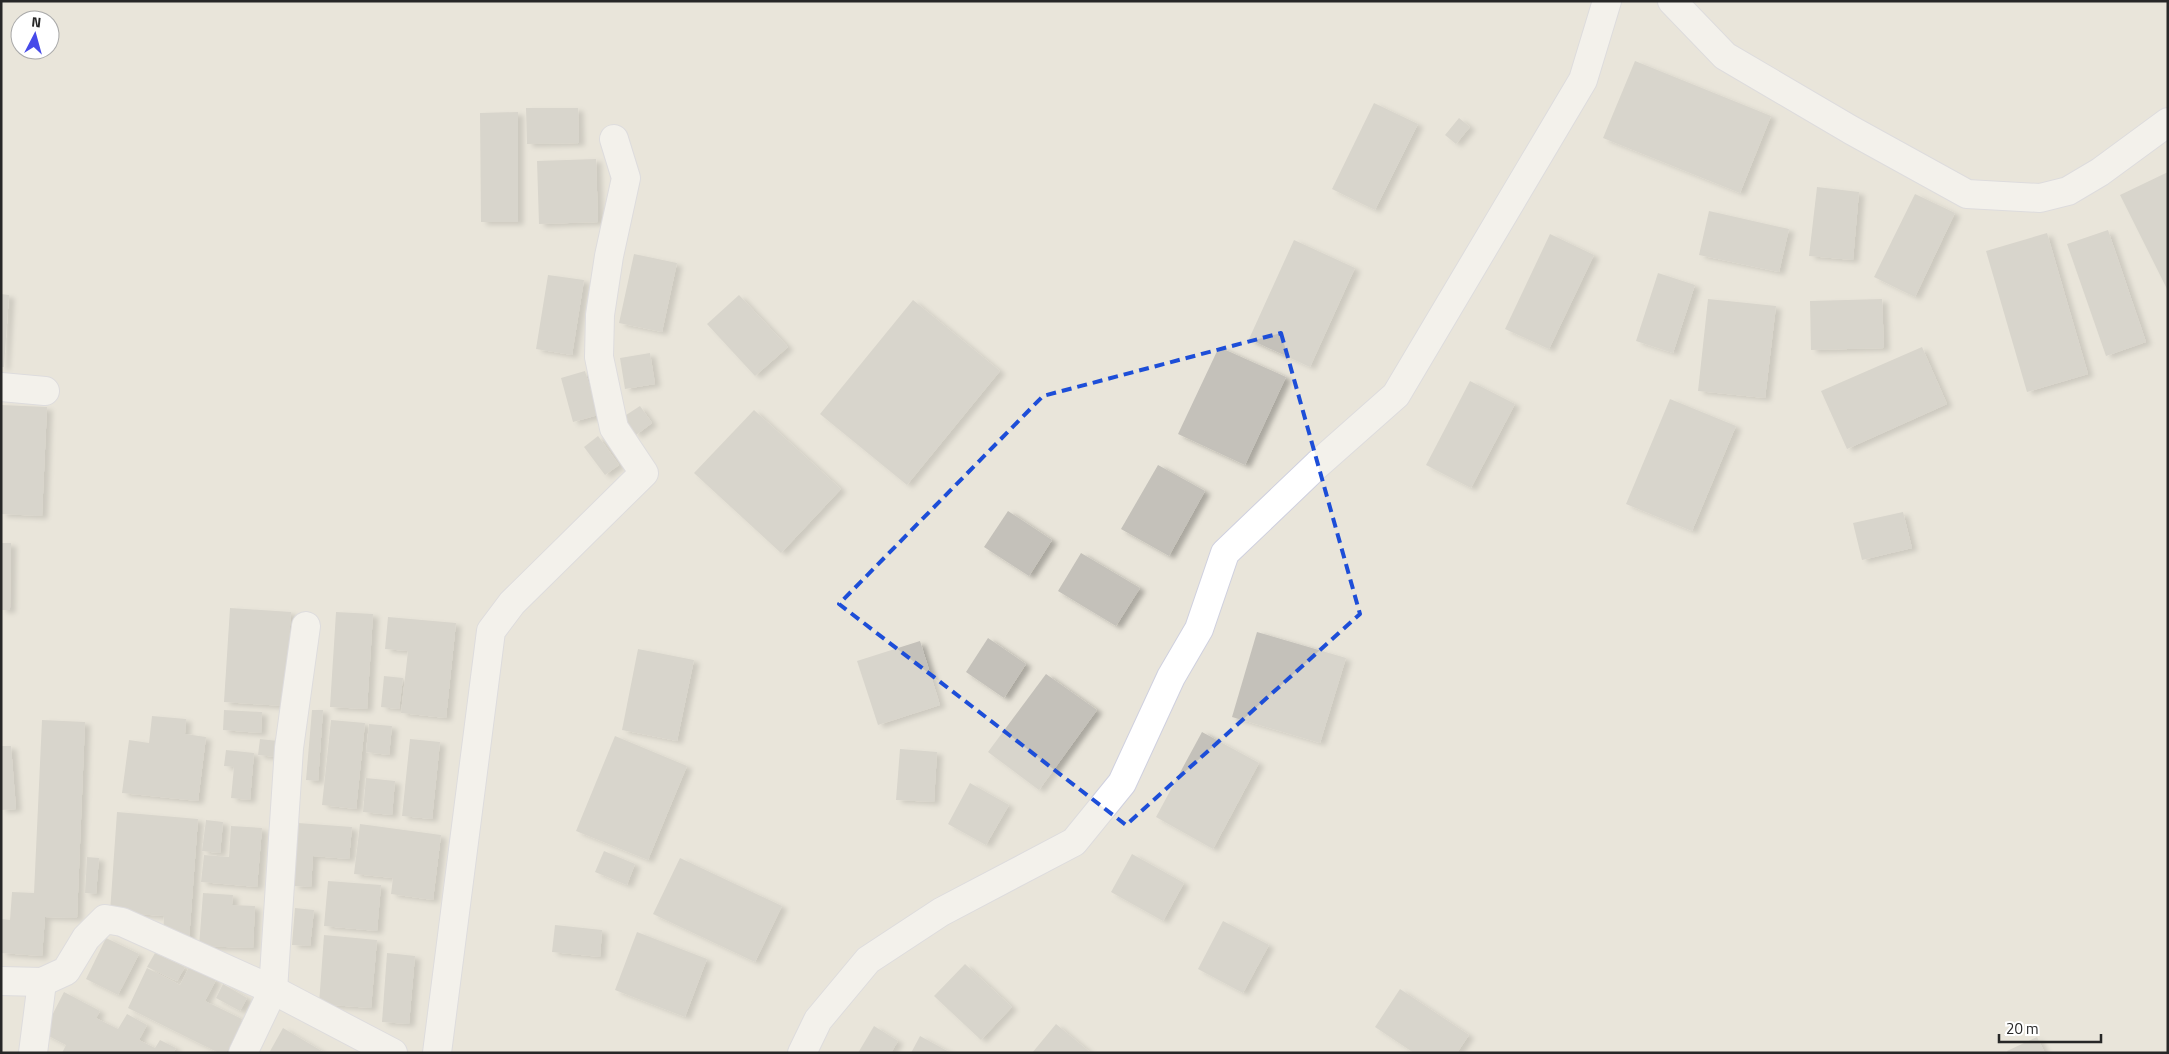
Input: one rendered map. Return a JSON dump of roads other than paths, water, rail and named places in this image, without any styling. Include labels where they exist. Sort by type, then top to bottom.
[{"type":"street","points":[[802,1053],[818,1020],[868,960],[942,912],[1074,842],[1122,784],[1171,677],[1199,629],[1225,553],[1318,464],[1396,395],[1583,80],[1607,1]]},
{"type":"street","points":[[1672,1],[1725,56],[1851,130],[1967,194],[2040,198],[2068,191],[2100,172],[2168,122]]},
{"type":"street","points":[[437,1053],[491,631],[512,603],[644,473],[614,428],[599,357],[600,314],[626,178],[614,139]]},
{"type":"street","points":[[1,387],[45,391]]},
{"type":"street","points":[[243,1053],[273,990],[288,748],[306,626]]},
{"type":"street","points":[[1,981],[42,982],[66,971],[86,938],[105,919],[122,922],[273,990],[393,1053]]},
{"type":"street","points":[[33,1053],[42,982]]}]
